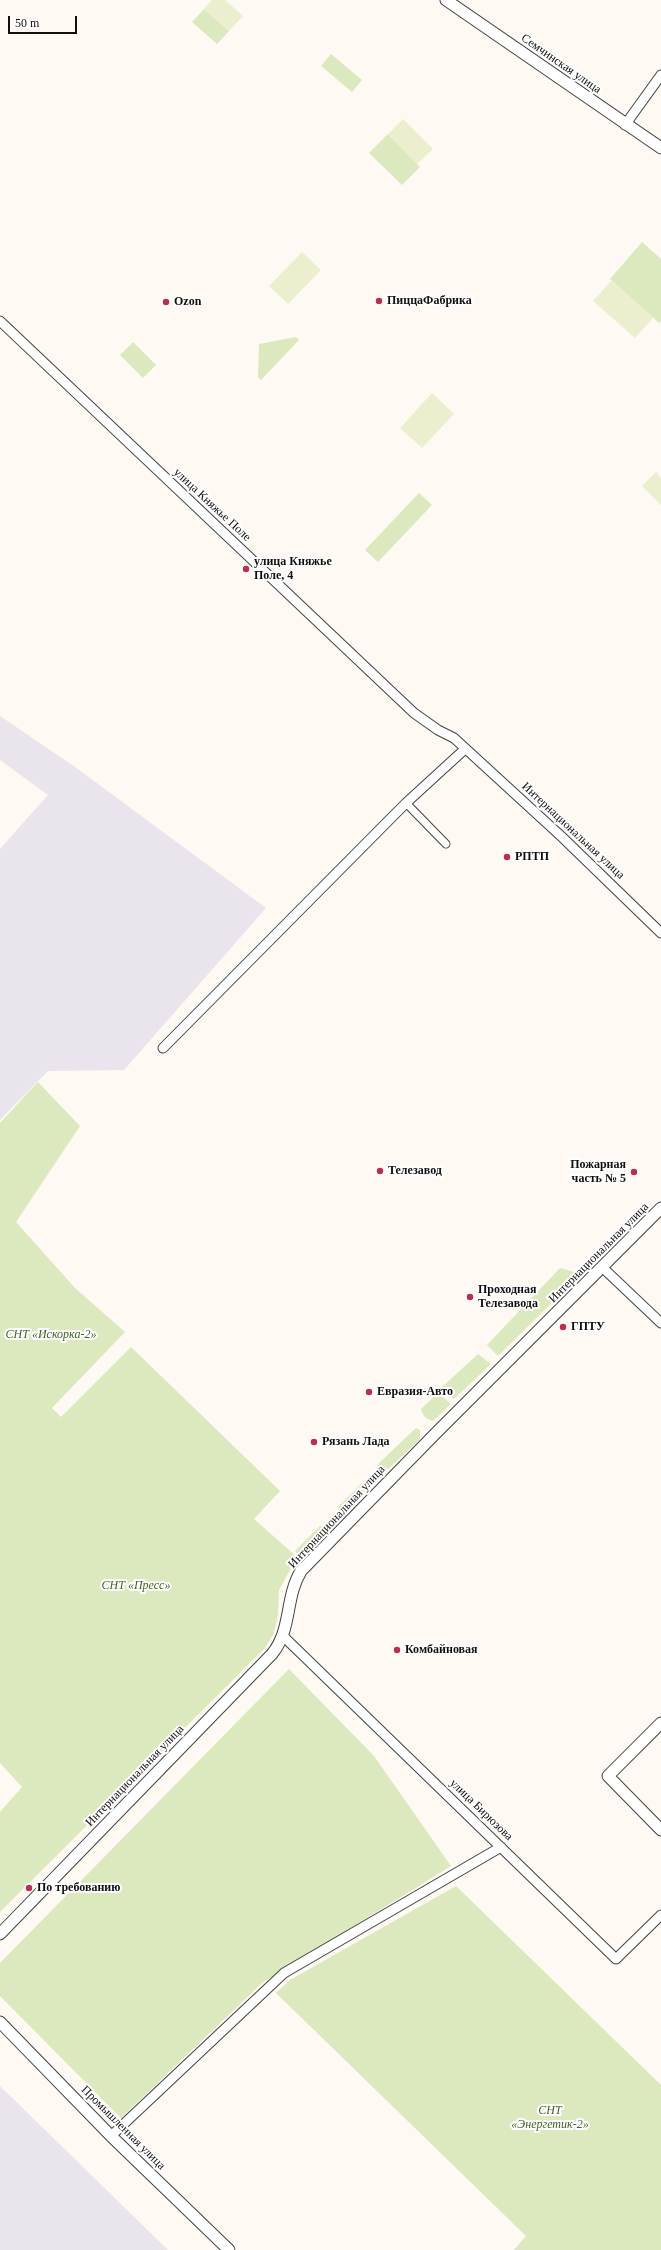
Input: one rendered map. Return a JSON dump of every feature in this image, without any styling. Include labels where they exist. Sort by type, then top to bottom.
[{"type":"street","name":"Семчинская улица","points":[[446,0],[625,125],[661,148]]},
{"type":"street","points":[[625,125],[661,75]]},
{"type":"street","name":"улица Княжье Поле","points":[[0,321],[414,713],[438,730],[454,738],[465,749]]},
{"type":"street","points":[[163,1048],[406,803],[465,749]]},
{"type":"street","name":"Интернациональная улица","points":[[465,749],[562,837],[661,933]]},
{"type":"street","points":[[406,803],[446,844]]},
{"type":"street","name":"Интернациональная улица","points":[[0,1934],[272,1654],[283,1636],[293,1589],[301,1571],[434,1435],[661,1208]]},
{"type":"street","points":[[602,1267],[661,1323]]},
{"type":"street","name":"улица Бирюзова","points":[[283,1636],[616,1959],[661,1915]]},
{"type":"street","points":[[661,1723],[608,1776],[661,1830]]},
{"type":"street","points":[[111,2136],[284,1973],[501,1847]]},
{"type":"street","name":"Промышленная улица","points":[[0,2022],[111,2136],[229,2250]]},
{"type":"shaded area","points":[[0,716],[75,767],[266,908],[124,1070],[48,1071],[0,1120],[0,849],[48,795],[0,760]]},
{"type":"shaded area","points":[[0,2086],[168,2250],[0,2250]]},
{"type":"green space","points":[[212,0],[225,0],[243,16],[229,31],[204,9]]},
{"type":"green space","points":[[204,9],[229,31],[217,44],[192,22]]},
{"type":"green space","points":[[331,54],[362,80],[352,92],[321,66]]},
{"type":"green space","points":[[403,119],[433,149],[417,164],[388,134]]},
{"type":"green space","points":[[388,134],[420,167],[402,185],[369,153]]},
{"type":"green space","points":[[642,242],[661,259],[661,321],[659,323],[610,279]]},
{"type":"green space","points":[[302,252],[321,270],[288,304],[269,286]]},
{"type":"green space","points":[[612,280],[653,318],[635,338],[593,301]]},
{"type":"green space","points":[[296,337],[299,340],[261,380],[258,377],[259,344]]},
{"type":"green space","points":[[133,342],[156,365],[143,378],[120,355]]},
{"type":"green space","points":[[432,393],[454,414],[422,448],[400,428]]},
{"type":"green space","points":[[656,472],[661,478],[661,505],[642,486]]},
{"type":"green space","points":[[419,493],[432,505],[378,562],[365,550]]},
{"type":"green space","name":"СНТ «Пресс»","points":[[38,1082],[80,1126],[16,1222],[75,1288],[125,1332],[52,1408],[61,1417],[131,1347],[280,1491],[254,1519],[297,1557],[279,1590],[278,1615],[274,1633],[265,1648],[0,1912],[0,1812],[22,1787],[0,1763],[0,1123]]},
{"type":"green space","points":[[560,1268],[581,1274],[498,1356],[487,1345]]},
{"type":"green space","points":[[478,1354],[491,1364],[454,1399],[442,1387]]},
{"type":"green space","points":[[438,1393],[451,1404],[433,1421],[425,1417],[421,1409]]},
{"type":"green space","points":[[416,1428],[420,1430],[420,1439],[388,1469],[379,1468],[377,1465]]},
{"type":"green space","points":[[365,1480],[368,1480],[371,1486],[345,1512],[341,1513],[338,1510],[339,1506]]},
{"type":"green space","points":[[320,1526],[323,1527],[324,1533],[299,1556],[295,1551]]},
{"type":"green space","points":[[289,1669],[374,1756],[451,1866],[262,1983],[121,2118],[0,1996],[0,1963]]},
{"type":"green space","name":"СНТ «Энергетик-2»","points":[[456,1886],[661,2085],[661,2250],[514,2250],[526,2236],[276,1993],[290,1980]]},
{"type":"place","name":"ПиццаФабрика","points":[[379,301]]},
{"type":"place","name":"Ozon","points":[[166,302]]},
{"type":"place","name":"улица Княжье Поле, 4","points":[[246,569]]},
{"type":"place","name":"РПТП","points":[[507,857]]},
{"type":"place","name":"Телезавод","points":[[380,1171]]},
{"type":"place","name":"Пожарная часть № 5","points":[[634,1172]]},
{"type":"place","name":"Проходная Телезавода","points":[[470,1297]]},
{"type":"place","name":"ГПТУ","points":[[563,1327]]},
{"type":"place","name":"Евразия-Авто","points":[[369,1392]]},
{"type":"place","name":"Рязань Лада","points":[[314,1442]]},
{"type":"place","name":"Комбайновая","points":[[397,1650]]},
{"type":"place","name":"По требованию","points":[[29,1888]]},
{"type":"park label","name":"СНТ «Искорка-2»","points":[[51,1335]]}]
